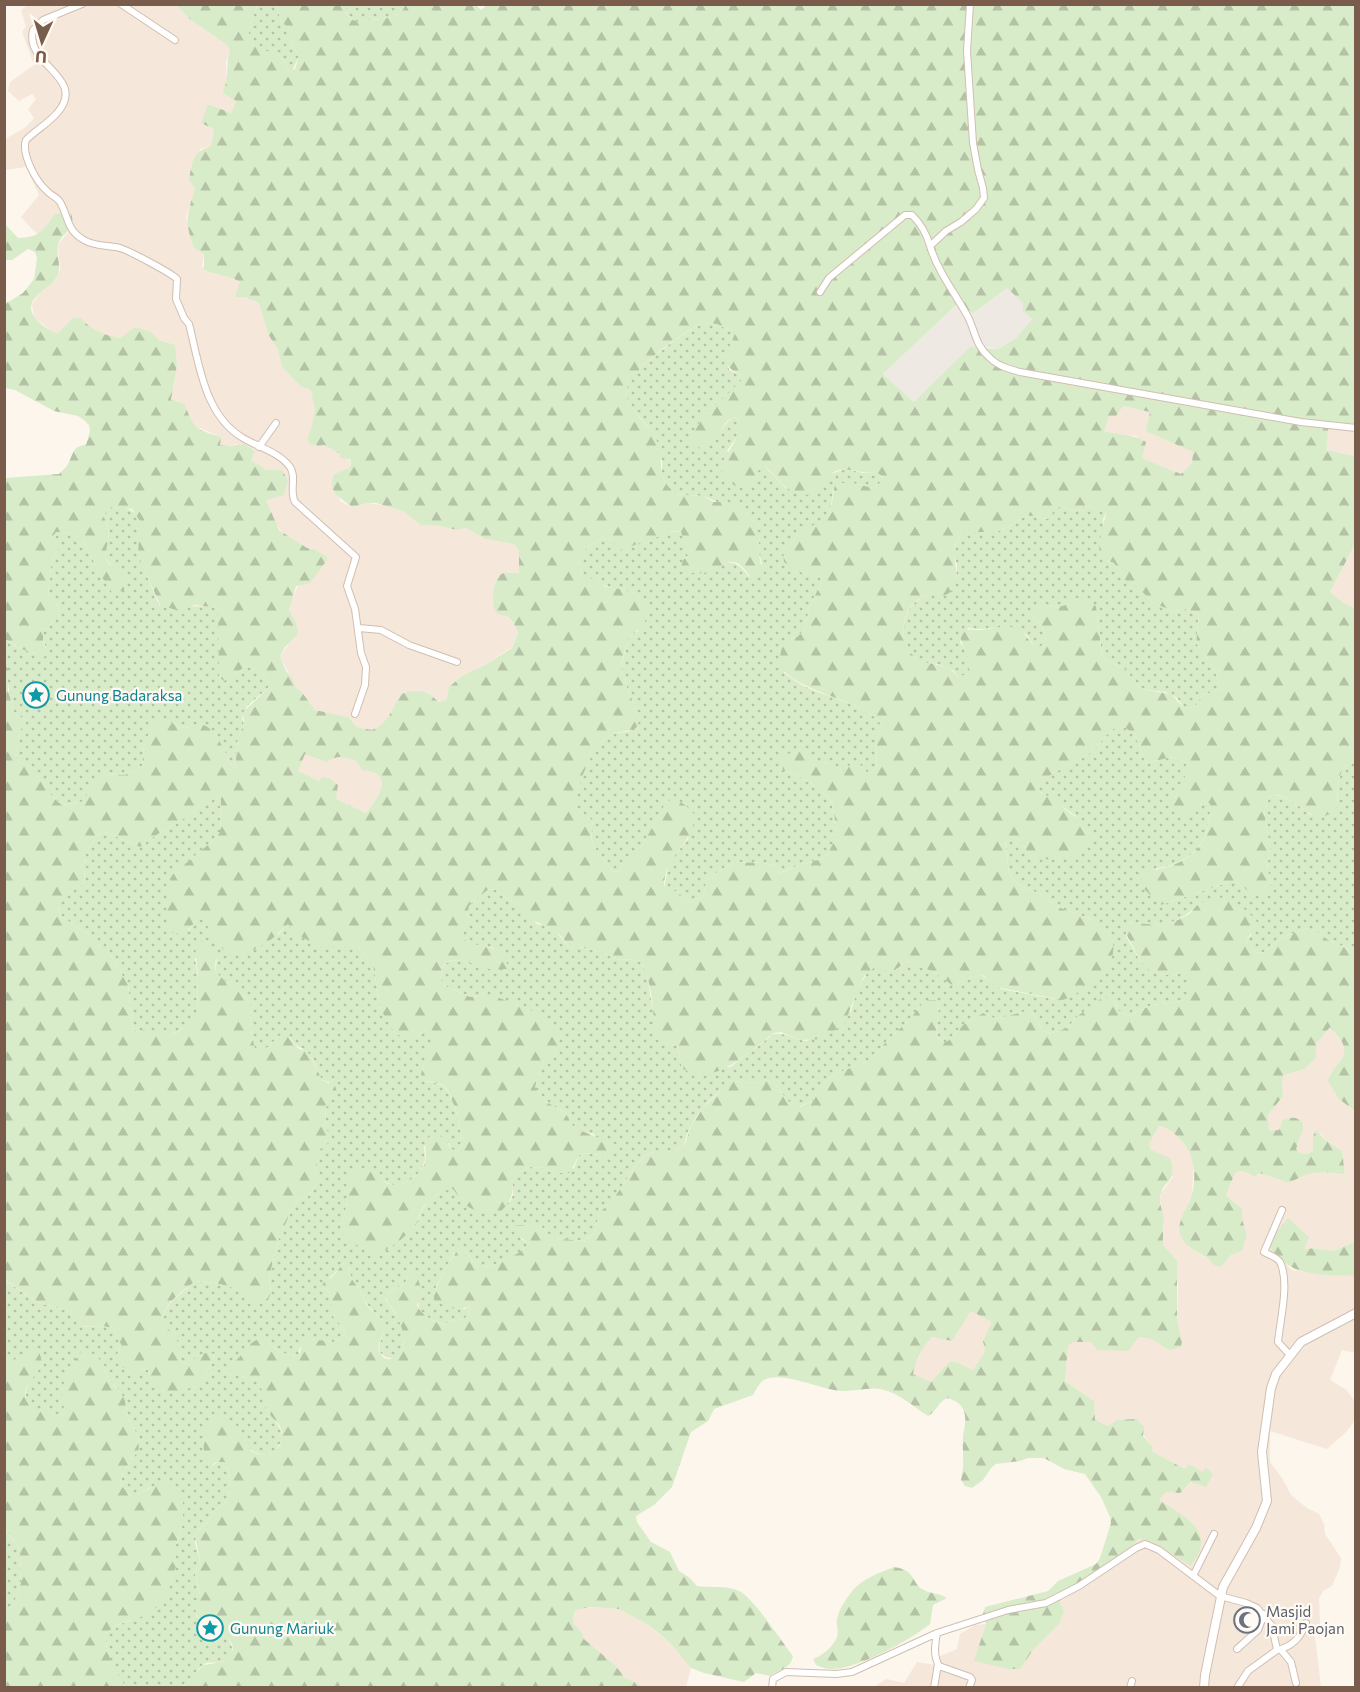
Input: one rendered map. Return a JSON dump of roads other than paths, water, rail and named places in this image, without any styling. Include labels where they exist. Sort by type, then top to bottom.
[{"type":"street","points":[[82,4],[43,20],[33,30],[31,41],[38,56],[59,75],[65,94],[60,110],[26,140],[25,152],[43,188],[59,201],[66,220],[76,234],[92,244],[130,252],[177,279],[176,299],[189,324],[205,389],[216,409],[234,432],[278,456],[287,464],[292,470],[292,497],[295,502],[356,557],[347,586],[359,628],[361,653],[366,667],[365,685],[355,714]]},
{"type":"street","points":[[121,4],[175,40]]},
{"type":"street","points":[[930,246],[976,209],[984,198],[973,143],[968,51],[970,4]]},
{"type":"street","points":[[819,292],[829,278],[906,215],[912,215],[916,218],[934,259],[971,323],[976,341],[991,360],[1003,367],[1020,372],[1300,422],[1356,428]]},
{"type":"street","points":[[259,447],[276,423]]},
{"type":"street","points":[[359,628],[381,630],[409,645],[456,662]]},
{"type":"street","points":[[1282,1210],[1264,1252],[1278,1259],[1281,1266],[1284,1292],[1278,1342],[1290,1355]]},
{"type":"street","points":[[1204,1688],[1220,1596],[1265,1508],[1267,1492],[1262,1452],[1271,1388],[1276,1374],[1295,1347],[1307,1338],[1356,1313]]},
{"type":"street","points":[[1193,1576],[1215,1534]]},
{"type":"street","points":[[772,1688],[772,1679],[786,1672],[836,1674],[852,1672],[937,1633],[1008,1610],[1046,1603],[1064,1595],[1142,1545],[1159,1550],[1220,1596],[1252,1605],[1264,1614],[1272,1626],[1279,1650],[1291,1662],[1296,1683]]},
{"type":"street","points":[[1237,1649],[1258,1630],[1264,1614]]},
{"type":"street","points":[[1237,1688],[1248,1671],[1296,1641],[1306,1623]]},
{"type":"street","points":[[934,1688],[938,1664],[935,1649],[937,1633]]},
{"type":"street","points":[[938,1664],[970,1677],[972,1680],[969,1688]]},
{"type":"place","name":"Gunung Badaraksa","points":[[36,695]]},
{"type":"place","name":"Masjid Jami Paojan","points":[[1247,1620]]},
{"type":"place","name":"Gunung Mariuk","points":[[210,1628]]}]
